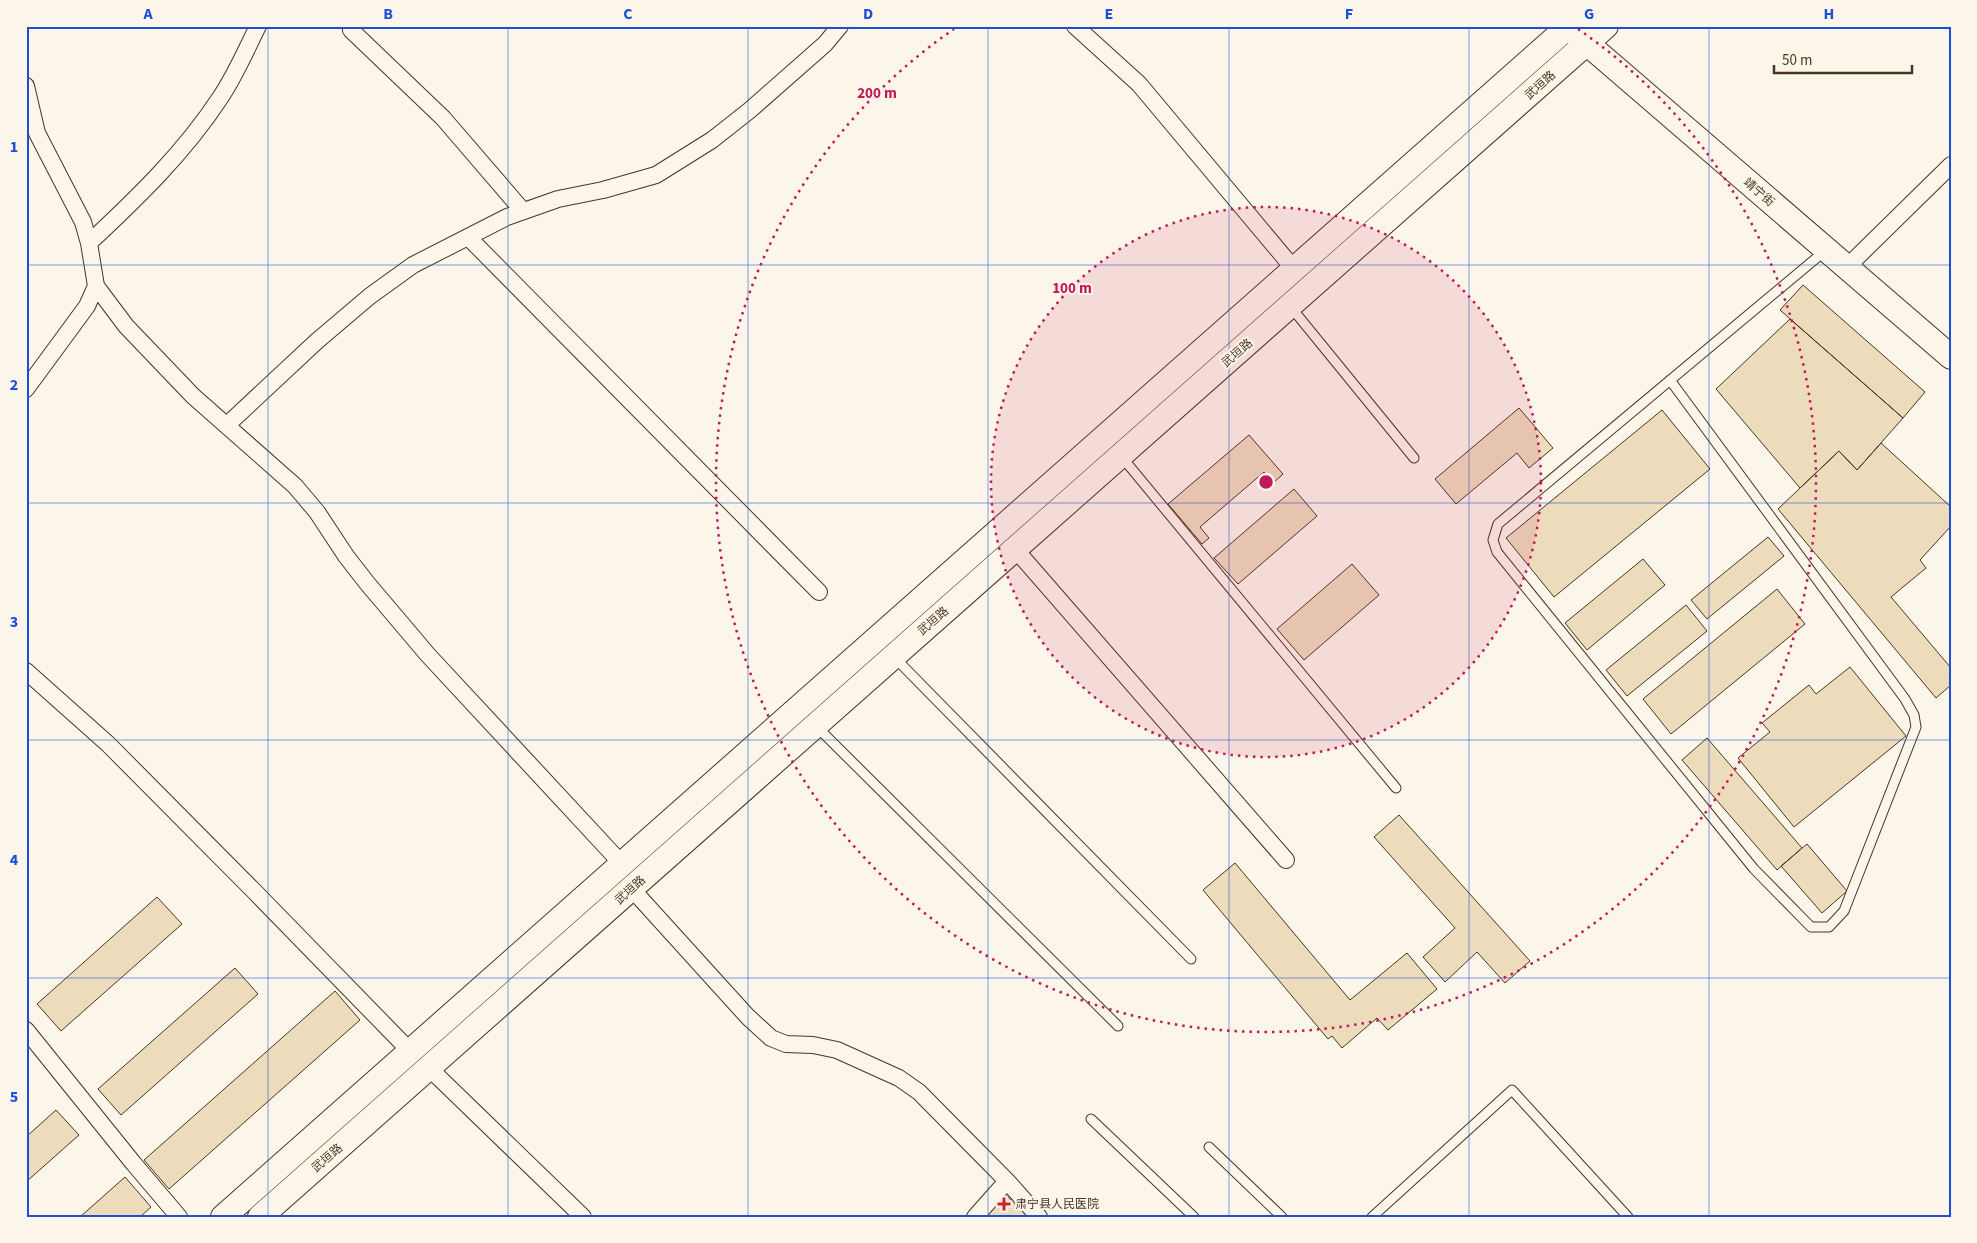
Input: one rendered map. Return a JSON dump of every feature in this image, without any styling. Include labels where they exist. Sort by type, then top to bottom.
[{"type":"main road","name":"武垣路","points":[[224,1217],[1568,26]]},
{"type":"main road","name":"靖宁街","points":[[1568,26],[1951,357]]},
{"type":"main road","name":"武垣路","points":[[260,1217],[1606,26]]},
{"type":"street","points":[[89,243],[145,191],[182,148],[221,97],[258,26]]},
{"type":"street","points":[[353,26],[351,30],[443,118],[523,211]]},
{"type":"street","points":[[227,425],[317,341],[370,296],[413,265],[507,217],[523,211],[558,199],[603,190],[656,175],[712,140],[750,110],[825,44],[840,26]]},
{"type":"street","points":[[1075,26],[1139,84],[1294,269]]},
{"type":"street","points":[[26,86],[37,133],[83,222],[89,243],[96,286],[126,326],[193,396],[295,486],[317,512],[346,556],[367,583],[428,656],[622,864]]},
{"type":"street","points":[[1847,267],[1951,165]]},
{"type":"street","points":[[468,237],[819,592]]},
{"type":"street","points":[[26,389],[87,306],[96,286]]},
{"type":"street","points":[[1015,549],[1286,860]]},
{"type":"street","points":[[26,671],[108,744],[410,1052]]},
{"type":"street","points":[[632,888],[748,1017],[771,1038],[786,1044],[813,1045],[837,1050],[899,1078],[919,1092],[1039,1217]]},
{"type":"street","points":[[26,1030],[179,1217]]},
{"type":"street","points":[[429,1068],[583,1217]]},
{"type":"street","points":[[975,1217],[1006,1181]]},
{"type":"lane","points":[[1670,380],[1905,699],[1914,715],[1916,727],[1844,911],[1829,926],[1812,927],[1754,869],[1497,552],[1494,540],[1498,524],[1670,380],[1826,250]]},
{"type":"lane","points":[[1290,306],[1414,458]]},
{"type":"lane","points":[[1120,456],[1396,788]]},
{"type":"lane","points":[[893,657],[1191,959]]},
{"type":"lane","points":[[816,725],[1118,1026]]},
{"type":"lane","points":[[1372,1217],[1512,1090],[1628,1217]]},
{"type":"lane","points":[[1091,1119],[1194,1217]]},
{"type":"lane","points":[[1209,1148],[1282,1217]]},
{"type":"building","points":[[1803,285],[1925,392],[1903,418],[1780,310]]},
{"type":"building","points":[[1790,319],[1903,418],[1857,470],[1839,451],[1800,488],[1716,389]]},
{"type":"building","points":[[1519,408],[1553,448],[1529,468],[1517,453],[1456,504],[1435,479]]},
{"type":"building","points":[[1662,410],[1710,469],[1554,597],[1506,538]]},
{"type":"building","points":[[1249,435],[1283,474],[1273,483],[1264,472],[1200,527],[1209,538],[1202,544],[1168,504]]},
{"type":"building","points":[[1881,443],[1951,507],[1951,526],[1920,560],[1926,568],[1891,597],[1951,668],[1951,685],[1936,698],[1778,509],[1839,451],[1857,470]]},
{"type":"building","points":[[1294,489],[1317,516],[1238,584],[1214,558]]},
{"type":"building","points":[[1768,537],[1784,556],[1707,619],[1691,600]]},
{"type":"building","points":[[1643,559],[1665,585],[1587,650],[1565,623]]},
{"type":"building","points":[[1352,564],[1379,595],[1304,660],[1277,629]]},
{"type":"building","points":[[1777,589],[1805,624],[1671,734],[1643,699]]},
{"type":"building","points":[[1686,605],[1707,631],[1627,696],[1606,670]]},
{"type":"building","points":[[1850,667],[1906,736],[1794,827],[1738,758],[1770,732],[1762,723],[1809,685],[1816,694]]},
{"type":"building","points":[[1707,738],[1802,848],[1777,870],[1682,760]]},
{"type":"building","points":[[1399,815],[1530,961],[1505,983],[1477,952],[1445,982],[1423,957],[1455,928],[1374,837]]},
{"type":"building","points":[[1807,844],[1847,891],[1822,913],[1781,866]]},
{"type":"building","points":[[1235,863],[1350,1000],[1407,953],[1437,989],[1388,1030],[1377,1018],[1342,1048],[1332,1036],[1328,1039],[1203,890]]},
{"type":"building","points":[[157,897],[182,924],[61,1031],[37,1004]]},
{"type":"building","points":[[235,968],[258,994],[121,1115],[98,1089]]},
{"type":"building","points":[[335,991],[360,1020],[169,1189],[144,1160]]},
{"type":"building","points":[[56,1110],[79,1135],[26,1182],[26,1137]]},
{"type":"building","points":[[125,1177],[151,1207],[140,1217],[80,1217]]},
{"type":"building","name":"肃宁县人民医院","points":[[1003,1192],[1029,1217],[981,1217]]},
{"type":"place","name":"肃宁县人民医院","points":[[1004,1204]]}]
